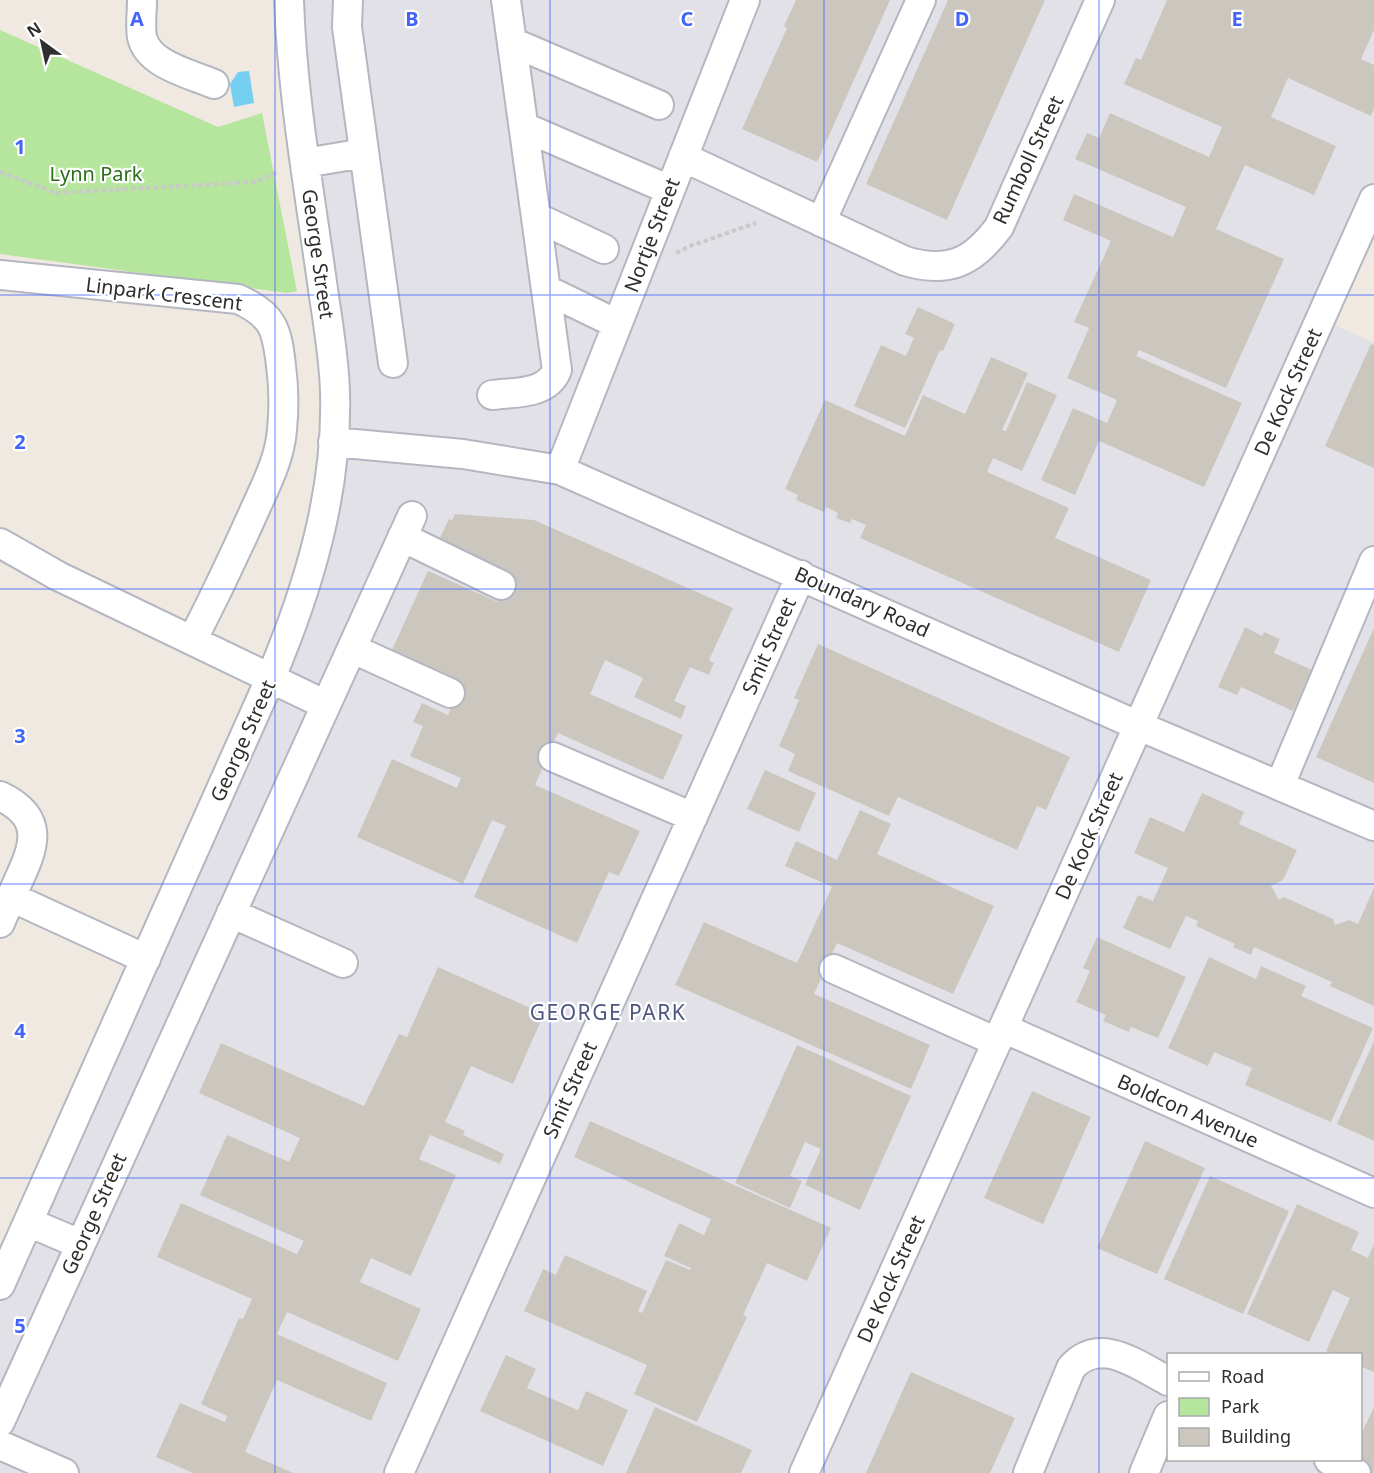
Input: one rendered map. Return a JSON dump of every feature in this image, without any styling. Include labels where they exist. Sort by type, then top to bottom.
[{"type":"street","points":[[142,0],[142,36],[145,47],[156,59],[213,84]]},
{"type":"street","name":"George Street","points":[[0,1285],[271,677],[297,616],[320,539],[333,442],[335,392],[292,66],[289,0]]},
{"type":"street","points":[[348,0],[347,27],[393,363]]},
{"type":"street","points":[[492,395],[540,389],[554,378],[557,362],[506,0]]},
{"type":"street","name":"Nortje Street","points":[[560,470],[745,0]]},
{"type":"street","points":[[821,222],[921,0]]},
{"type":"street","name":"Rumboll Street","points":[[683,157],[905,261],[927,267],[948,265],[969,258],[984,246],[999,227],[1100,0]]},
{"type":"street","points":[[512,42],[659,105]]},
{"type":"street","points":[[524,127],[670,190]]},
{"type":"street","name":"George Street","points":[[305,163],[364,153]]},
{"type":"street","name":"De Kock Street","points":[[804,1473],[1138,726],[1364,247],[1374,199]]},
{"type":"street","points":[[536,217],[604,249]]},
{"type":"street","name":"Linpark Crescent","points":[[0,275],[238,298],[255,306],[269,318],[277,333],[283,381],[282,431],[275,463],[230,568],[193,639]]},
{"type":"street","points":[[547,290],[617,324]]},
{"type":"street","name":"Boundary Road","points":[[333,442],[464,454],[560,470],[1138,726],[1374,825]]},
{"type":"street","name":"George Street","points":[[0,1422],[407,526],[501,585]]},
{"type":"street","points":[[0,543],[58,576],[326,705]]},
{"type":"street","points":[[1280,785],[1374,561]]},
{"type":"street","name":"Smit Street","points":[[399,1473],[801,575]]},
{"type":"street","points":[[353,649],[450,693]]},
{"type":"street","points":[[552,757],[693,817]]},
{"type":"street","points":[[0,796],[25,811],[32,824],[29,855],[0,923]]},
{"type":"street","points":[[11,897],[146,959]]},
{"type":"street","points":[[231,913],[343,963]]},
{"type":"street","name":"Boldcon Avenue","points":[[834,969],[1000,1035],[1374,1193]]},
{"type":"street","points":[[28,1222],[80,1244]]},
{"type":"street","points":[[1028,1473],[1071,1368],[1079,1360],[1100,1351],[1111,1353],[1167,1381]]},
{"type":"street","points":[[1144,1473],[1167,1418]]},
{"type":"street","points":[[0,1445],[64,1473]]},
{"type":"street","points":[[1331,1461],[1356,1473]]},
{"type":"path","points":[[0,172],[56,193],[254,182],[305,163]]},
{"type":"path","points":[[636,275],[690,246],[758,223],[785,204]]},
{"type":"shaded area","points":[[287,0],[1374,0],[1374,207],[1324,320],[1374,343],[1374,1473],[0,1473],[0,1277],[295,609],[330,470]]},
{"type":"green space","name":"Lynn Park","points":[[0,30],[218,127],[262,113],[297,291],[287,293],[0,254]]},
{"type":"water","points":[[249,71],[254,103],[234,107],[230,84],[238,72]]},
{"type":"building","points":[[796,0],[890,0],[817,162],[742,129],[787,28],[784,26]]},
{"type":"building","points":[[948,0],[1045,0],[947,220],[866,184]]},
{"type":"building","points":[[1167,0],[1374,0],[1374,30],[1361,59],[1374,65],[1374,109],[1371,116],[1288,78],[1271,117],[1336,146],[1314,195],[1245,165],[1216,229],[1284,259],[1226,388],[1139,350],[1136,356],[1242,403],[1204,487],[1099,441],[1075,495],[1041,480],[1073,408],[1107,423],[1117,400],[1067,378],[1089,328],[1074,322],[1111,241],[1063,220],[1074,194],[1173,237],[1186,207],[1075,159],[1087,133],[1099,138],[1110,113],[1209,157],[1222,127],[1124,84],[1136,58],[1141,60]]},
{"type":"building","points":[[918,307],[955,324],[943,351],[940,350],[905,428],[854,406],[881,345],[906,356],[914,338],[905,334]]},
{"type":"building","points":[[1371,344],[1374,345],[1374,468],[1325,446]]},
{"type":"building","points":[[991,357],[1028,373],[1002,430],[1006,431],[1027,382],[1057,395],[1022,471],[993,458],[987,472],[1069,508],[1055,538],[1151,580],[1119,652],[860,538],[866,525],[852,519],[850,523],[836,518],[838,513],[826,507],[824,512],[796,500],[798,495],[785,489],[825,400],[905,436],[923,395],[965,414]]},
{"type":"building","points":[[455,514],[534,520],[733,608],[709,660],[714,663],[709,675],[690,667],[674,701],[686,706],[681,719],[634,697],[643,678],[605,660],[590,694],[683,735],[663,780],[558,733],[535,785],[640,831],[619,876],[609,872],[577,943],[474,897],[506,826],[492,820],[463,884],[357,837],[392,759],[457,788],[461,778],[410,756],[423,726],[413,722],[422,703],[448,715],[462,683],[391,652],[428,571],[498,602],[511,572],[443,542],[440,538],[449,519],[452,520]]},
{"type":"building","points":[[1245,627],[1262,636],[1264,632],[1280,639],[1274,653],[1312,670],[1293,711],[1241,687],[1237,695],[1218,687]]},
{"type":"building","points":[[1374,628],[1374,783],[1316,757]]},
{"type":"building","points":[[818,644],[1070,757],[1046,810],[1037,806],[1017,850],[898,797],[889,816],[788,771],[795,754],[779,746],[799,700],[794,698]]},
{"type":"building","points":[[765,770],[816,793],[799,832],[747,809]]},
{"type":"building","points":[[1202,793],[1244,812],[1239,824],[1297,850],[1283,880],[1271,886],[1279,900],[1284,897],[1333,919],[1335,925],[1349,920],[1358,924],[1374,888],[1374,1006],[1330,986],[1332,982],[1254,947],[1251,955],[1233,947],[1235,944],[1196,926],[1198,921],[1186,916],[1170,949],[1123,928],[1138,895],[1153,901],[1168,868],[1134,853],[1150,817],[1184,832]]},
{"type":"building","points":[[860,810],[891,824],[877,854],[994,906],[953,994],[837,943],[814,994],[930,1045],[911,1089],[675,985],[704,922],[797,963],[832,887],[785,866],[796,841],[837,860]]},
{"type":"building","points":[[1097,937],[1186,977],[1158,1038],[1131,1027],[1129,1032],[1103,1021],[1106,1015],[1076,1002],[1090,971],[1083,968]]},
{"type":"building","points":[[1209,957],[1256,979],[1261,966],[1306,986],[1301,996],[1373,1028],[1331,1122],[1245,1085],[1252,1068],[1214,1052],[1208,1066],[1168,1048]]},
{"type":"building","points":[[438,967],[544,1014],[513,1084],[471,1066],[445,1122],[465,1131],[463,1135],[504,1154],[500,1164],[430,1135],[419,1159],[456,1175],[411,1276],[371,1258],[360,1282],[421,1309],[398,1361],[287,1312],[277,1334],[387,1383],[371,1421],[277,1380],[245,1452],[293,1473],[193,1473],[156,1457],[180,1403],[225,1422],[227,1416],[201,1404],[239,1318],[243,1319],[252,1299],[157,1257],[181,1203],[297,1254],[304,1241],[200,1195],[227,1135],[289,1162],[300,1138],[199,1093],[221,1043],[364,1106],[399,1034],[407,1037]]},
{"type":"building","points":[[1374,1041],[1374,1141],[1337,1124]]},
{"type":"building","points":[[797,1045],[911,1096],[860,1210],[805,1185],[821,1149],[805,1142],[790,1176],[802,1181],[790,1208],[735,1183]]},
{"type":"building","points":[[1032,1091],[1091,1117],[1043,1224],[984,1198]]},
{"type":"building","points":[[590,1121],[831,1228],[807,1281],[767,1263],[743,1315],[747,1317],[697,1422],[634,1394],[647,1365],[524,1311],[543,1269],[556,1275],[565,1255],[647,1291],[638,1311],[642,1313],[666,1260],[690,1270],[691,1268],[664,1256],[679,1223],[704,1235],[711,1219],[574,1157]]},
{"type":"building","points":[[1145,1141],[1205,1168],[1157,1274],[1097,1248]]},
{"type":"building","points":[[1210,1176],[1289,1211],[1243,1314],[1164,1279]]},
{"type":"building","points":[[1297,1204],[1359,1232],[1351,1250],[1368,1258],[1374,1244],[1374,1372],[1362,1367],[1362,1353],[1326,1351],[1350,1298],[1333,1290],[1309,1342],[1247,1314]]},
{"type":"building","points":[[506,1355],[536,1369],[527,1388],[578,1410],[586,1391],[628,1410],[603,1466],[480,1411]]},
{"type":"building","points":[[911,1372],[1015,1418],[990,1473],[866,1473]]},
{"type":"building","points":[[655,1407],[752,1450],[741,1473],[626,1473]]},
{"type":"building","points":[[1374,1407],[1373,1473],[1349,1462],[1362,1461],[1362,1433]]},
{"type":"district","name":"GEORGE PARK","points":[[608,1013]]}]
